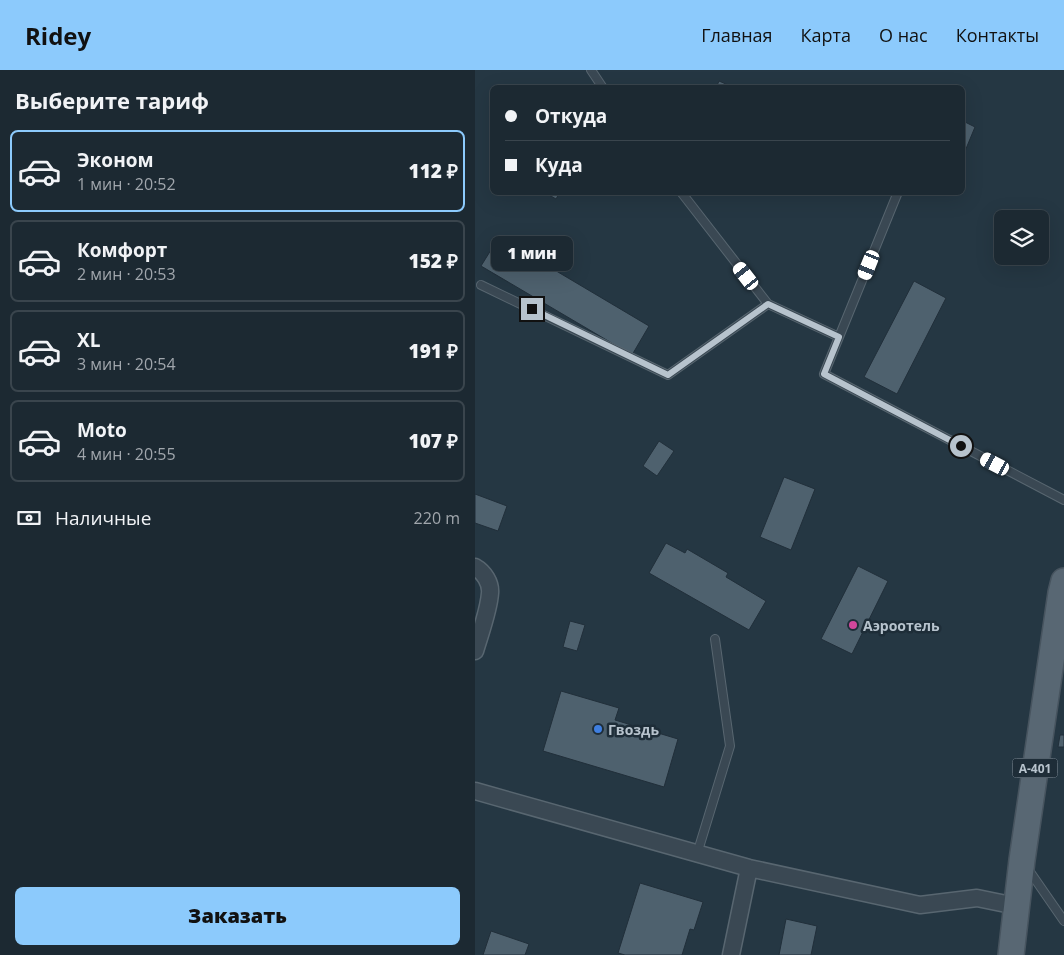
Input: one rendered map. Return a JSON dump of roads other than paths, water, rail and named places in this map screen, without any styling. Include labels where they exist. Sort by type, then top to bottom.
[{"type":"main road","name":"А-401","points":[[1011,955],[1022,860],[1064,581]]},
{"type":"street","points":[[475,567],[487,579],[491,592],[475,651]]},
{"type":"street","points":[[475,791],[699,848],[749,868],[921,905],[977,898],[1016,906]]},
{"type":"street","points":[[731,955],[749,868]]},
{"type":"lane","points":[[591,70],[601,85]]},
{"type":"lane","points":[[683,195],[768,304],[839,337]]},
{"type":"lane","points":[[897,195],[824,374],[1064,500]]},
{"type":"lane","points":[[481,285],[668,375],[768,304]]},
{"type":"lane","points":[[699,848],[730,746],[715,639]]},
{"type":"lane","points":[[1022,860],[1064,921]]},
{"type":"place","name":"Аэроотель","points":[[853,625]]},
{"type":"place","name":"Гвоздь","points":[[598,729]]}]
